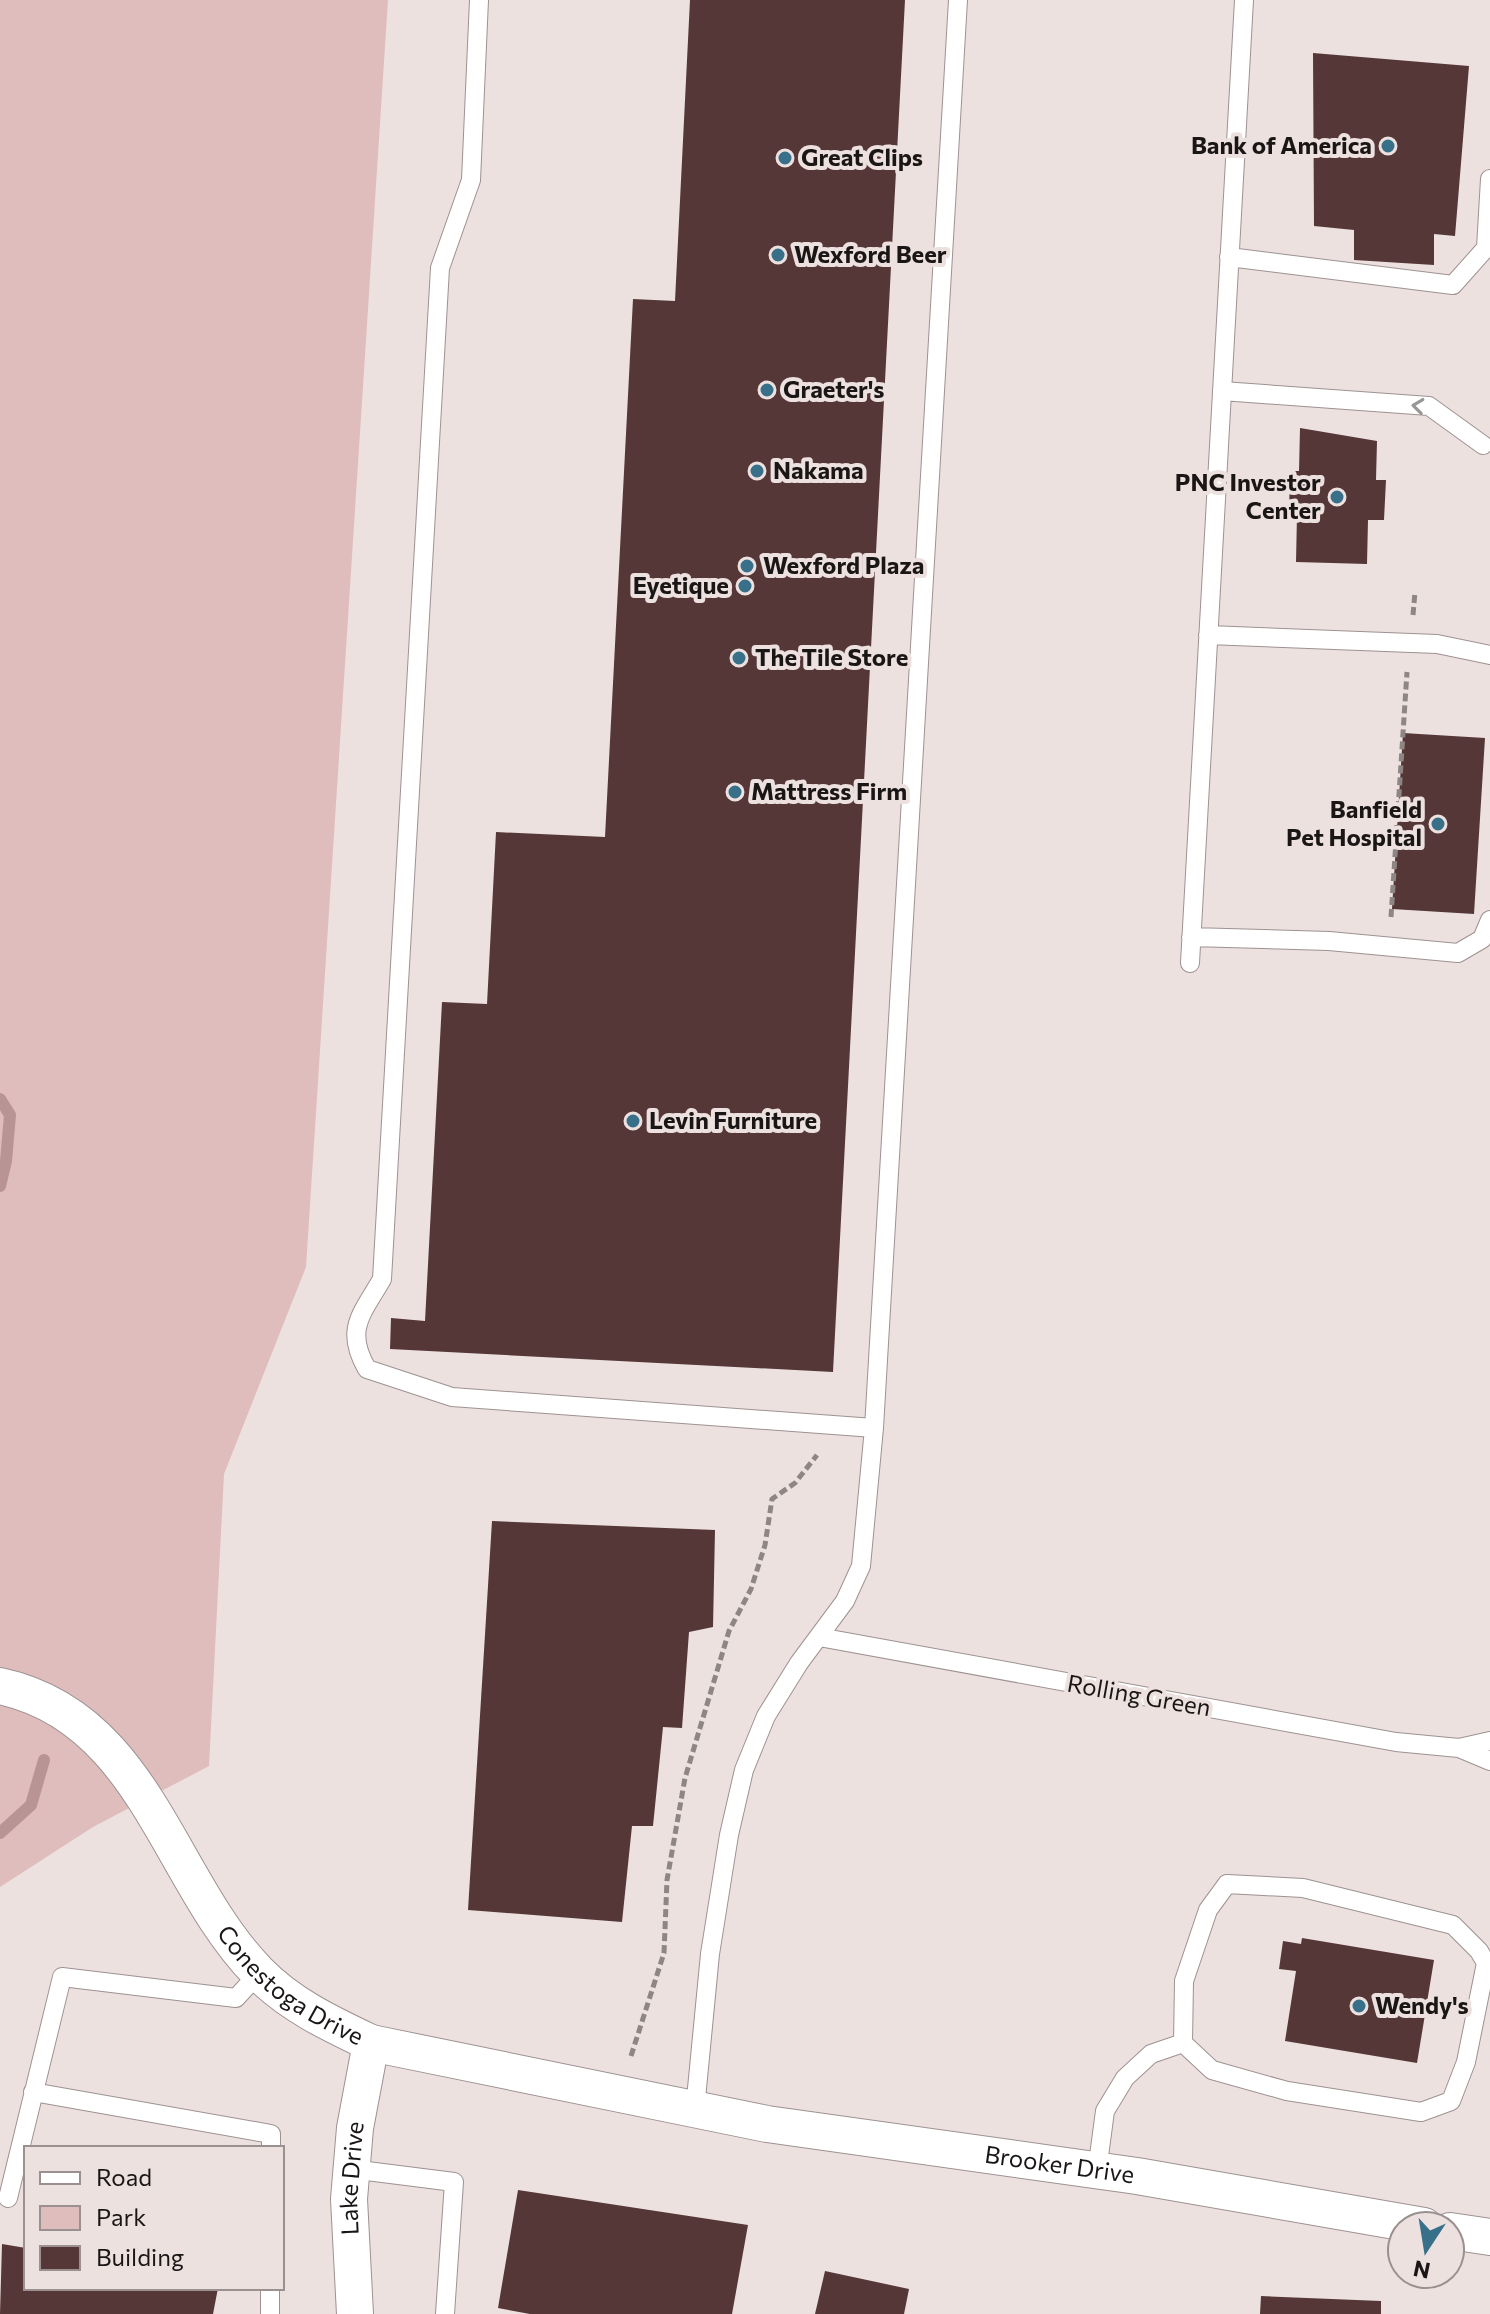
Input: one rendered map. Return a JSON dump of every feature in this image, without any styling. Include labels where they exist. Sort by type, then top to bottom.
[{"type":"street","name":"Conestoga Drive","points":[[0,1686],[49,1704],[71,1717],[119,1760],[161,1822],[216,1920],[259,1973],[311,2014],[371,2043],[695,2109]]},
{"type":"street","name":"Lake Drive","points":[[355,2314],[349,2199],[355,2128],[371,2043]]},
{"type":"street","name":"Brooker Drive","points":[[695,2109],[829,2134],[1097,2171],[1386,2220]]},
{"type":"street","points":[[1466,2233],[1490,2237]]},
{"type":"lane","points":[[479,0],[471,180],[440,268],[382,1279],[357,1322],[356,1350],[367,1369],[452,1397],[874,1428]]},
{"type":"lane","points":[[695,2109],[710,1954],[729,1835],[744,1770],[766,1716],[799,1663],[845,1601],[861,1566],[874,1428],[958,0]]},
{"type":"lane","points":[[1190,963],[1244,0]]},
{"type":"lane","points":[[1229,257],[1453,285],[1486,248],[1490,179]]},
{"type":"lane","points":[[1222,391],[1429,406],[1483,445]]},
{"type":"lane","points":[[1208,635],[1437,644],[1490,655]]},
{"type":"lane","points":[[1191,937],[1329,941],[1458,953],[1482,939],[1490,920]]},
{"type":"lane","name":"Rolling Green","points":[[819,1637],[1324,1730],[1459,1748],[1490,1761]]},
{"type":"lane","name":"Rolling Green","points":[[1459,1748],[1490,1741]]},
{"type":"lane","points":[[1227,1884],[1303,1888],[1453,1925],[1488,1963],[1466,2062],[1451,2101],[1421,2112],[1287,2091],[1212,2070],[1183,2043],[1184,1981],[1208,1910],[1227,1884]]},
{"type":"lane","points":[[8,2198],[62,1977],[236,1998],[259,1973]]},
{"type":"lane","points":[[1097,2171],[1105,2111],[1125,2078],[1151,2054],[1183,2043]]},
{"type":"lane","points":[[33,2092],[271,2134],[271,2146]]},
{"type":"lane","points":[[351,2169],[454,2182],[445,2314]]},
{"type":"lane","points":[[270,2290],[270,2314]]},
{"type":"path","points":[[1389,947],[1407,663]]},
{"type":"path","points":[[619,2093],[664,1953],[667,1880],[685,1778],[729,1631],[751,1589],[765,1545],[772,1499],[795,1483],[817,1454],[832,1425]]},
{"type":"green space","points":[[0,0],[388,0],[306,1267],[224,1474],[209,1766],[93,1827],[0,1887]]},
{"type":"building","name":"Wexford Plaza","points":[[690,0],[905,0],[833,1372],[390,1349],[391,1318],[425,1321],[442,1002],[487,1004],[496,832],[605,837],[633,299],[675,301]]},
{"type":"building","name":"Bank of America","points":[[1313,53],[1469,66],[1455,236],[1434,234],[1434,265],[1354,260],[1354,230],[1314,226]]},
{"type":"building","name":"PNC Investor Center","points":[[1300,428],[1377,441],[1376,480],[1386,480],[1384,520],[1368,520],[1367,564],[1296,562],[1297,514],[1289,514],[1290,471],[1299,471]]},
{"type":"building","name":"Banfield Pet Hospital","points":[[1403,733],[1485,738],[1474,914],[1392,909]]},
{"type":"building","points":[[492,1521],[715,1530],[713,1627],[689,1632],[682,1728],[663,1727],[653,1826],[632,1826],[622,1922],[468,1910]]},
{"type":"building","name":"Wendy's","points":[[1302,1938],[1434,1960],[1417,2063],[1285,2041],[1296,1971],[1279,1969],[1283,1941],[1301,1944]]},
{"type":"building","points":[[518,2190],[748,2225],[732,2314],[530,2314],[498,2308]]},
{"type":"building","points":[[2,2244],[24,2248],[24,2290],[218,2290],[213,2314],[0,2314]]},
{"type":"building","points":[[825,2271],[909,2289],[904,2314],[815,2314]]},
{"type":"building","points":[[1261,2296],[1381,2301],[1381,2314],[1260,2314]]},
{"type":"waterway","points":[[0,1099],[10,1115],[6,1161],[0,1186]]},
{"type":"waterway","points":[[0,1833],[31,1805],[44,1760]]},
{"type":"place","name":"Bank of America","points":[[1388,146]]},
{"type":"place","name":"Great Clips","points":[[785,158]]},
{"type":"place","name":"Wexford Beer","points":[[778,255]]},
{"type":"place","name":"Graeter's","points":[[767,390]]},
{"type":"place","name":"Nakama","points":[[757,471]]},
{"type":"place","name":"PNC Investor Center","points":[[1337,497]]},
{"type":"place","name":"Wexford Plaza","points":[[747,566]]},
{"type":"place","name":"Eyetique","points":[[745,586]]},
{"type":"place","name":"The Tile Store","points":[[739,658]]},
{"type":"place","name":"Mattress Firm","points":[[735,792]]},
{"type":"place","name":"Banfield Pet Hospital","points":[[1438,824]]},
{"type":"place","name":"Levin Furniture","points":[[633,1121]]},
{"type":"place","name":"Wendy's","points":[[1359,2006]]}]
